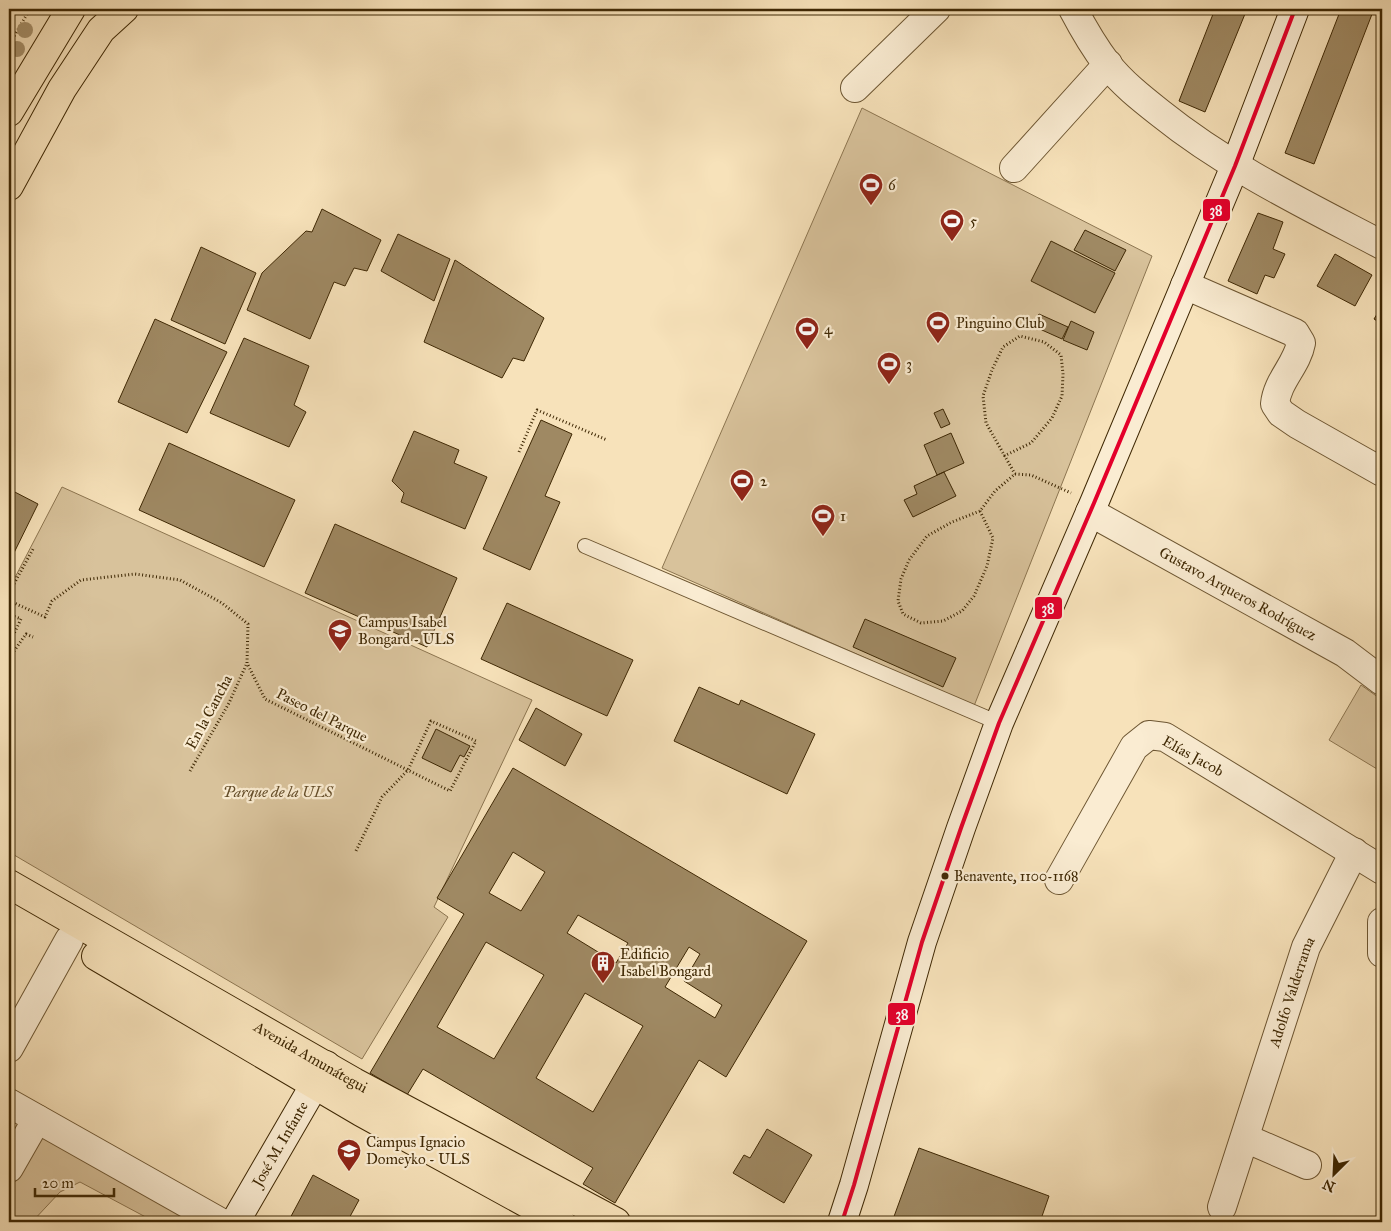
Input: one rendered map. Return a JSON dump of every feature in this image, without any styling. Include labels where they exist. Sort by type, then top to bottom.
[{"type":"main road","points":[[9,112],[71,9]]},
{"type":"main road","points":[[9,186],[62,89],[101,30],[124,9]]},
{"type":"main road","name":"Avenida Amunátegui","points":[[9,884],[320,1075],[361,1112],[562,1222]]},
{"type":"main road","name":"Avenida Amunátegui","points":[[9,905],[69,940],[320,1075],[616,1222]]},
{"type":"street","points":[[855,88],[936,9]]},
{"type":"street","points":[[842,1222],[922,942],[999,723],[1092,508],[1235,166],[1295,9]]},
{"type":"street","points":[[1083,15],[1108,64],[1135,94],[1184,133],[1235,166],[1382,245]]},
{"type":"street","points":[[1014,168],[1108,64]]},
{"type":"street","points":[[1185,285],[1294,333],[1301,343],[1300,352],[1276,394],[1275,404],[1281,413],[1297,424],[1382,472]]},
{"type":"street","name":"Gustavo Arqueros Rodríguez","points":[[1092,508],[1345,653],[1382,682]]},
{"type":"street","name":"Elías Jacob","points":[[1059,880],[1134,747],[1149,735],[1165,737],[1382,870]]},
{"type":"street","name":"Adolfo Valderrama","points":[[1222,1207],[1246,1138],[1306,947],[1354,852]]},
{"type":"street","points":[[1382,922],[1382,953]]},
{"type":"street","points":[[9,1048],[69,940]]},
{"type":"street","name":"José M. Infante","points":[[235,1222],[320,1075]]},
{"type":"street","points":[[9,1103],[220,1222]]},
{"type":"street","points":[[10,1162],[37,1119]]},
{"type":"street","points":[[1246,1138],[1307,1165]]},
{"type":"lane","points":[[585,546],[999,723]]},
{"type":"path","points":[[9,46],[30,9]]},
{"type":"path","points":[[1004,456],[1031,443],[1052,418],[1062,396],[1063,374],[1060,355],[1044,342],[1020,336],[1003,347],[983,396],[986,423],[1004,456],[1016,474]]},
{"type":"path","points":[[519,452],[537,410],[607,440]]},
{"type":"path","points":[[980,511],[993,538],[987,566],[974,596],[962,611],[944,620],[921,623],[903,614],[898,601],[901,578],[909,560],[927,536],[952,522],[980,511],[994,491],[1016,474],[1031,475],[1092,508]]},
{"type":"path","points":[[9,593],[33,549]]},
{"type":"path","name":"Paseo del Parque","points":[[9,602],[45,618],[52,601],[81,580],[136,574],[180,580],[222,603],[248,624],[247,663],[265,698],[408,770],[450,790],[476,741],[431,721],[408,770],[382,797],[355,853]]},
{"type":"path","points":[[9,624],[13,616],[21,619],[9,644]]},
{"type":"path","points":[[9,652],[12,654],[26,634],[33,637]]},
{"type":"path","name":"En la Cancha","points":[[190,771],[229,703],[247,663]]},
{"type":"green space","name":"Pinguino Club","points":[[862,108],[1152,256],[974,706],[662,568]]},
{"type":"green space","name":"Parque de la ULS","points":[[62,487],[532,700],[434,907],[448,917],[362,1059],[9,852],[9,589]]},
{"type":"green space","points":[[1361,685],[1382,700],[1382,772],[1329,740]]},
{"type":"green space","points":[[42,1130],[206,1222],[155,1222],[80,1182],[60,1192],[32,1222],[9,1222],[9,1188]]},
{"type":"building","points":[[1215,9],[1247,9],[1205,112],[1179,101]]},
{"type":"building","points":[[1341,9],[1374,9],[1314,164],[1285,153]]},
{"type":"building","points":[[322,209],[381,240],[367,271],[354,268],[345,286],[334,282],[310,339],[247,310],[262,273],[306,231],[312,232]]},
{"type":"building","points":[[1258,213],[1283,222],[1273,249],[1285,254],[1274,278],[1265,275],[1257,294],[1228,281]]},
{"type":"building","points":[[1085,230],[1126,250],[1115,271],[1074,250]]},
{"type":"building","points":[[398,234],[450,259],[434,301],[381,271]]},
{"type":"building","points":[[1051,241],[1115,273],[1095,313],[1031,281]]},
{"type":"building","points":[[201,247],[256,273],[225,344],[171,320]]},
{"type":"building","points":[[1335,254],[1372,275],[1355,306],[1317,286]]},
{"type":"building","points":[[455,260],[544,318],[524,361],[513,358],[502,378],[424,342]]},
{"type":"building","points":[[1382,306],[1382,324],[1374,319]]},
{"type":"building","points":[[1039,314],[1068,327],[1062,339],[1033,326]]},
{"type":"building","points":[[155,319],[227,352],[187,433],[118,402]]},
{"type":"building","points":[[1071,321],[1094,332],[1087,350],[1063,340]]},
{"type":"building","points":[[244,338],[309,366],[294,405],[306,412],[289,447],[210,413]]},
{"type":"building","points":[[943,409],[950,424],[941,428],[934,413]]},
{"type":"building","points":[[541,420],[572,434],[545,496],[560,502],[530,570],[483,549]]},
{"type":"building","points":[[414,431],[459,450],[454,463],[487,477],[465,529],[401,502],[404,493],[392,481]]},
{"type":"building","points":[[951,433],[964,463],[937,475],[924,445]]},
{"type":"building","points":[[169,443],[295,500],[264,567],[139,510]]},
{"type":"building","points":[[944,472],[956,496],[913,517],[904,500],[917,494],[914,486]]},
{"type":"building","points":[[9,489],[38,504],[9,563]]},
{"type":"building","points":[[335,524],[457,578],[427,647],[305,593]]},
{"type":"building","points":[[507,603],[633,660],[607,716],[481,659]]},
{"type":"building","points":[[865,619],[956,658],[943,687],[853,647]]},
{"type":"building","points":[[699,687],[739,705],[741,700],[815,734],[787,794],[674,741]]},
{"type":"building","points":[[536,708],[582,734],[565,766],[519,740]]},
{"type":"building","points":[[436,729],[470,746],[464,757],[460,755],[451,772],[422,758]]},
{"type":"building","name":"Edificio Isabel Bongard","points":[[513,768],[807,941],[726,1077],[699,1060],[615,1203],[583,1184],[593,1168],[423,1069],[407,1095],[370,1073],[464,914],[437,898]],"holes":[[[513,852],[545,872],[521,911],[489,893]],[[578,915],[628,943],[616,963],[567,933]],[[486,942],[544,975],[494,1059],[437,1027]],[[689,947],[700,954],[684,981],[722,1005],[715,1018],[665,987]],[[585,993],[643,1026],[593,1112],[536,1078]]]},
{"type":"building","points":[[767,1129],[812,1155],[784,1203],[733,1173],[744,1155],[750,1158]]},
{"type":"building","points":[[919,1148],[1049,1196],[1040,1222],[892,1222]]},
{"type":"building","points":[[313,1175],[359,1200],[347,1222],[288,1222]]},
{"type":"transit line","name":"38","points":[[842,1222],[922,942],[999,723],[1094,503],[1235,166],[1295,9]]},
{"type":"place","name":"6","points":[[871,206]]},
{"type":"place","name":"5","points":[[952,242]]},
{"type":"place","name":"Pinguino Club","points":[[938,344]]},
{"type":"place","name":"4","points":[[807,350]]},
{"type":"place","name":"3","points":[[889,385]]},
{"type":"place","name":"2","points":[[742,502]]},
{"type":"place","name":"1","points":[[823,537]]},
{"type":"place","name":"Campus Isabel Bongard - ULS","points":[[340,652]]},
{"type":"place","name":"Benavente, 1100-1168","points":[[945,876]]},
{"type":"place","name":"Edificio Isabel Bongard","points":[[603,984]]},
{"type":"place","name":"Campus Ignacio Domeyko - ULS","points":[[349,1172]]}]
